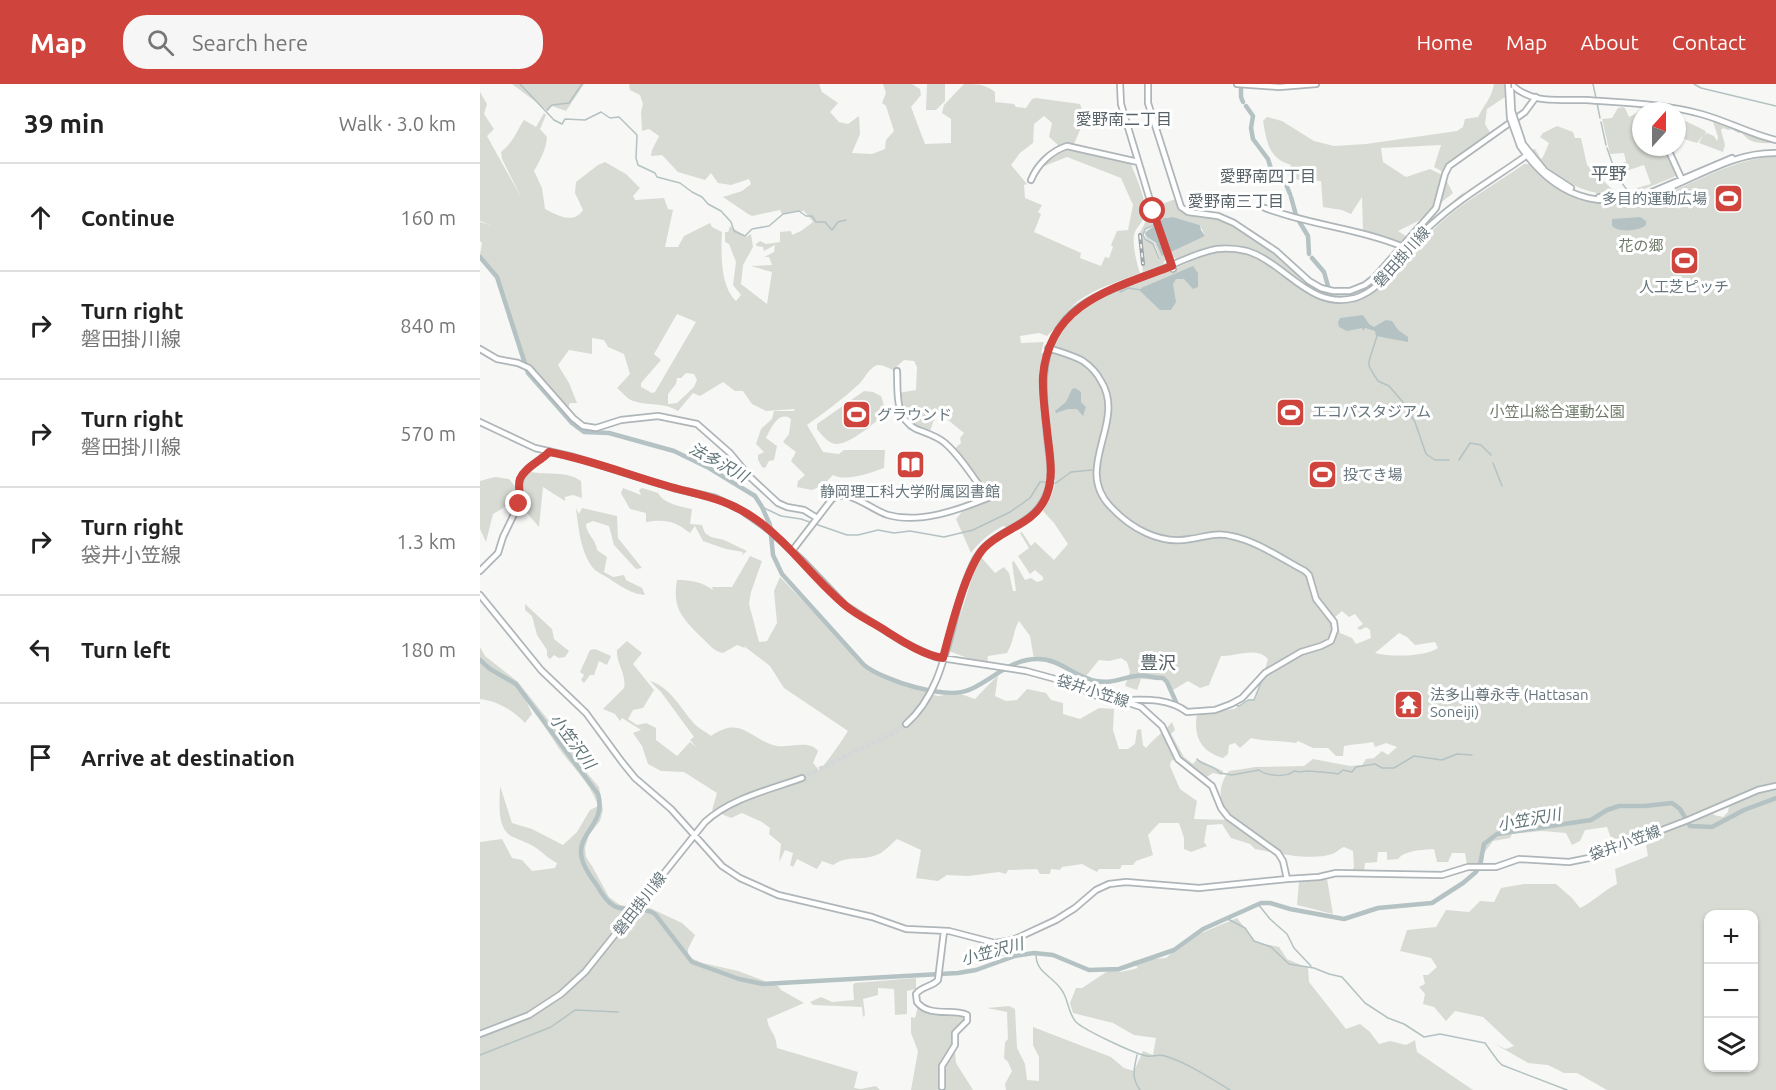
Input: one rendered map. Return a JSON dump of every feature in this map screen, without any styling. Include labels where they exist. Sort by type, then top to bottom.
[{"type":"street","points":[[1120,84],[1121,104],[1172,267]]},
{"type":"street","points":[[1148,84],[1148,103],[1178,200],[1185,211],[1217,215],[1234,223],[1283,256],[1309,281],[1321,288],[1334,291],[1350,291],[1370,282],[1436,208],[1449,166],[1526,112],[1536,97]]},
{"type":"street","points":[[1240,84],[1280,87],[1316,84]]},
{"type":"street","points":[[1510,84],[1521,92],[1551,100],[1632,106]]},
{"type":"street","points":[[1510,84],[1512,111],[1522,145],[1545,171],[1578,192],[1618,199],[1635,197],[1742,155],[1759,151],[1776,151]]},
{"type":"street","points":[[1686,110],[1776,140]]},
{"type":"street","points":[[1031,180],[1036,167],[1067,146],[1138,162]]},
{"type":"street","name":"磐田掛川線","points":[[906,724],[925,705],[933,690],[965,587],[979,554],[990,542],[1034,515],[1044,501],[1051,468],[1043,384],[1045,362],[1048,348],[1066,319],[1084,303],[1217,249],[1240,250],[1263,258],[1315,294],[1336,300],[1362,296],[1382,282],[1430,226],[1466,197],[1528,154]]},
{"type":"street","points":[[1672,156],[1682,180]]},
{"type":"street","points":[[1265,208],[1298,218],[1359,231],[1401,246]]},
{"type":"street","name":"袋井小笠線","points":[[480,422],[522,444],[574,457],[673,488],[716,498],[747,514],[792,551],[829,590],[854,612],[903,642],[935,657],[1026,671],[1070,683],[1103,698],[1137,703],[1168,702],[1177,704],[1187,712],[1220,708],[1242,698],[1265,673],[1301,652],[1328,643],[1333,637],[1335,627],[1333,620],[1316,599],[1309,574],[1305,571],[1253,544],[1232,536],[1217,534],[1175,541],[1154,537],[1109,506],[1098,486],[1095,467],[1109,415],[1106,389],[1089,365],[1048,348]]},
{"type":"street","points":[[480,349],[497,359],[527,367],[576,422],[588,428],[600,427],[621,420],[658,416],[697,424],[730,453],[754,481],[778,503],[804,510],[817,518]]},
{"type":"street","points":[[792,551],[832,499],[841,495],[848,496],[882,513],[903,517],[941,514],[988,498],[947,445],[935,436],[912,426],[903,417],[899,407],[897,371]]},
{"type":"street","points":[[480,571],[498,553],[502,537],[521,501],[519,486],[522,476],[549,452]]},
{"type":"street","points":[[480,595],[539,669],[586,713],[631,773],[671,809],[722,866],[733,874],[778,895],[872,917],[906,929],[958,933],[996,943],[1013,940],[1063,917],[1096,890],[1116,883],[1199,888],[1287,879]]},
{"type":"street","name":"袋井小笠線","points":[[1137,703],[1162,726],[1178,759],[1212,786],[1226,816],[1278,853],[1283,861],[1287,879],[1319,878],[1336,873],[1442,875],[1463,868],[1496,867],[1519,859],[1529,858],[1555,862],[1589,858],[1686,821],[1745,795],[1776,786]]},
{"type":"street","name":"磐田掛川線","points":[[480,1034],[529,1015],[561,994],[585,972],[715,812],[802,778]]},
{"type":"street","points":[[942,1087],[942,1066],[955,1045],[955,1033],[968,1018],[962,1012],[947,1014],[924,1009],[916,1002],[916,994],[935,983],[939,977],[944,931]]},
{"type":"green space","points":[[512,84],[584,84],[566,111],[552,106],[548,111]]},
{"type":"green space","points":[[629,84],[819,84],[822,92],[838,103],[830,112],[839,122],[848,124],[859,116],[860,134],[852,153],[872,154],[885,149],[886,140],[894,131],[886,106],[882,103],[886,93],[883,84],[912,84],[920,89],[921,95],[911,107],[925,144],[951,143],[951,119],[942,113],[944,105],[964,84],[988,87],[995,92],[995,102],[1014,104],[1016,107],[1026,108],[1032,99],[1036,98],[1080,104],[1085,118],[1074,144],[1058,145],[1049,137],[1052,123],[1044,116],[1034,124],[1033,143],[1020,153],[1011,165],[1027,184],[1024,185],[1025,198],[1042,205],[1038,212],[1041,214],[1034,232],[1081,253],[1080,258],[1101,266],[1105,257],[1109,258],[1117,231],[1128,230],[1133,205],[1121,178],[1067,157],[1039,168],[1063,150],[1073,148],[1130,162],[1145,205],[1144,218],[1134,236],[1140,273],[1085,296],[1069,309],[1047,336],[1039,333],[1020,336],[1021,343],[1044,342],[1041,353],[1051,352],[1057,336],[1067,322],[1085,305],[1097,298],[1216,252],[1240,252],[1258,258],[1297,285],[1324,300],[1339,302],[1356,300],[1369,295],[1391,278],[1439,224],[1469,200],[1524,164],[1531,164],[1551,183],[1574,196],[1617,204],[1640,201],[1729,167],[1776,156],[1776,784],[1756,788],[1613,844],[1607,827],[1585,830],[1580,841],[1572,845],[1566,833],[1542,831],[1512,834],[1510,838],[1493,841],[1484,853],[1483,867],[1472,868],[1467,864],[1465,853],[1452,853],[1448,862],[1437,862],[1434,849],[1414,851],[1398,859],[1387,860],[1387,852],[1378,852],[1377,862],[1365,863],[1364,871],[1352,871],[1353,851],[1344,847],[1332,854],[1314,857],[1255,849],[1250,844],[1231,838],[1222,824],[1207,825],[1204,842],[1207,846],[1191,852],[1184,849],[1184,838],[1179,823],[1159,823],[1148,835],[1153,855],[1136,861],[1133,865],[1122,865],[1120,869],[1099,869],[1097,872],[1082,864],[1062,867],[1060,870],[1051,869],[1050,874],[1040,874],[1037,869],[1008,870],[1006,874],[999,872],[968,876],[947,875],[938,881],[916,878],[921,850],[897,839],[879,854],[867,858],[845,860],[833,865],[822,861],[817,869],[797,859],[793,867],[790,865],[793,853],[785,850],[779,862],[781,844],[769,834],[770,828],[742,813],[731,818],[712,810],[717,793],[684,772],[661,771],[648,764],[642,746],[633,733],[641,730],[622,718],[620,721],[615,714],[603,709],[624,688],[625,683],[617,650],[627,641],[642,653],[633,664],[654,690],[643,708],[633,710],[628,719],[637,725],[646,723],[656,728],[656,740],[677,756],[690,742],[696,747],[690,740],[694,737],[661,692],[650,681],[669,692],[694,723],[711,736],[721,730],[737,728],[773,745],[809,745],[818,751],[813,763],[819,770],[822,768],[848,731],[784,688],[770,666],[744,646],[745,648],[737,645],[723,653],[714,649],[689,624],[677,605],[677,580],[696,582],[713,590],[712,587],[732,587],[750,556],[762,561],[749,604],[759,642],[767,641],[777,623],[774,591],[780,577],[863,663],[882,676],[905,686],[938,696],[958,693],[975,699],[998,675],[995,696],[1006,701],[1017,700],[1027,689],[1046,693],[1051,700],[1063,703],[1063,714],[1080,719],[1099,708],[1114,709],[1113,730],[1119,749],[1128,749],[1135,744],[1137,730],[1141,729],[1143,745],[1146,748],[1172,722],[1175,730],[1171,734],[1184,757],[1193,764],[1197,759],[1223,771],[1222,775],[1213,773],[1205,778],[1176,759],[1171,761],[1170,766],[1180,789],[1197,801],[1194,819],[1229,820],[1223,807],[1221,789],[1229,771],[1256,767],[1304,766],[1313,759],[1350,766],[1362,765],[1366,759],[1374,758],[1382,751],[1388,755],[1397,747],[1386,743],[1375,747],[1373,742],[1348,745],[1344,746],[1343,756],[1336,756],[1328,748],[1313,748],[1298,741],[1296,743],[1251,738],[1240,748],[1235,743],[1229,745],[1228,754],[1223,758],[1209,752],[1198,736],[1197,714],[1234,709],[1254,699],[1262,681],[1257,678],[1265,669],[1268,659],[1258,653],[1221,656],[1209,685],[1200,688],[1188,681],[1173,690],[1167,680],[1141,679],[1137,690],[1125,686],[1130,672],[1127,662],[1121,658],[1109,661],[1099,660],[1086,676],[1063,665],[1034,659],[1030,636],[1019,621],[1007,653],[988,656],[987,664],[949,651],[976,565],[981,557],[995,573],[1004,567],[1009,573],[1013,591],[1016,591],[1012,562],[1014,561],[1025,580],[1031,578],[1037,582],[1043,580],[1043,577],[1035,570],[1030,574],[1018,556],[1029,548],[1020,533],[1022,532],[1031,546],[1035,542],[1054,560],[1068,544],[1043,511],[1054,488],[1055,479],[1050,479],[1040,502],[1030,513],[1009,528],[1003,526],[994,531],[971,553],[956,519],[966,507],[982,499],[983,496],[952,451],[961,443],[960,438],[964,433],[937,411],[929,434],[915,427],[903,415],[898,393],[916,390],[917,367],[914,361],[904,360],[893,370],[882,365],[875,366],[853,390],[807,425],[823,452],[839,454],[844,450],[885,450],[884,468],[844,478],[833,475],[823,485],[812,490],[797,487],[798,481],[805,475],[791,461],[796,452],[783,442],[789,434],[791,419],[779,418],[766,438],[777,446],[774,460],[769,461],[765,468],[758,460],[758,455],[764,452],[756,444],[761,429],[772,419],[774,411],[794,411],[795,409],[766,411],[752,404],[743,391],[735,391],[723,382],[700,396],[693,393],[678,411],[667,406],[633,401],[617,388],[630,374],[624,354],[608,347],[604,340],[592,338],[592,354],[569,350],[558,365],[577,403],[570,403],[567,410],[524,362],[497,282],[490,267],[480,255],[482,243],[480,241],[480,222],[490,225],[480,221],[480,92],[487,104],[484,114],[494,129],[487,136],[522,199],[502,159],[501,152],[524,120],[536,127],[544,113],[546,115],[540,129],[547,137],[534,171],[542,188],[545,209],[570,218],[579,215],[583,210],[575,193],[576,182],[605,162],[626,174],[640,188],[633,196],[635,200],[664,198],[668,209],[673,210],[665,247],[678,247],[684,236],[710,223],[712,227],[722,232],[724,278],[736,301],[741,295],[733,285],[736,262],[729,244],[725,242],[725,232],[728,232],[730,226],[746,237],[751,234],[753,247],[743,265],[741,284],[767,304],[772,272],[751,266],[772,265],[769,257],[764,257],[774,252],[775,245],[764,251],[763,247],[756,246],[756,244],[760,241],[766,244],[780,242],[780,232],[791,231],[792,235],[813,222],[804,211],[782,214],[780,210],[752,216],[723,197],[742,191],[751,184],[749,179],[731,185],[718,183],[711,173],[705,180],[678,172],[662,155],[651,156],[659,136],[649,129],[642,131],[643,104],[640,95],[630,90]],"holes":[[[677,314],[696,322],[655,392],[652,393],[641,387],[641,383],[661,360],[654,354]],[[686,373],[694,374],[697,380],[694,387],[677,403],[668,404],[668,394],[676,384],[677,378],[681,378]],[[1342,611],[1349,617],[1355,614],[1363,624],[1357,628],[1360,630],[1366,627],[1370,630],[1371,638],[1356,644],[1352,638],[1340,633],[1335,617]],[[1399,633],[1415,645],[1435,642],[1438,648],[1425,653],[1407,655],[1375,653]]]},
{"type":"green space","points":[[927,84],[945,84],[945,101],[936,110],[926,110]]},
{"type":"green space","points":[[1494,84],[1504,84],[1505,97],[1487,109],[1485,124],[1491,134],[1453,160],[1443,172],[1434,167],[1441,145],[1381,148],[1383,162],[1406,177],[1430,169],[1444,176],[1453,193],[1418,221],[1398,231],[1406,236],[1402,243],[1363,230],[1362,197],[1351,214],[1323,207],[1321,181],[1290,179],[1288,172],[1291,165],[1273,154],[1263,121],[1267,117],[1282,121],[1314,141],[1334,146],[1366,144],[1457,131],[1463,127],[1465,119],[1478,117],[1490,97]]},
{"type":"green space","points":[[1618,108],[1625,108],[1629,117],[1632,116],[1632,156],[1669,156],[1676,176],[1637,192],[1633,191],[1651,184],[1644,165],[1617,174],[1613,166],[1626,162],[1624,153],[1610,154],[1602,119],[1612,118]]},
{"type":"green space","points":[[1696,114],[1776,143],[1749,140],[1742,133],[1723,128],[1721,130],[1725,145],[1723,152],[1699,143],[1703,135],[1697,143],[1686,140],[1686,121],[1704,130],[1705,135],[1707,133],[1714,136],[1717,141],[1718,137],[1713,122]]},
{"type":"green space","points":[[1557,126],[1573,132],[1575,138],[1581,138],[1587,165],[1615,192],[1623,189],[1625,193],[1633,194],[1603,194],[1589,191],[1563,180],[1552,171],[1531,150],[1535,149],[1541,159],[1549,143],[1540,137]]},
{"type":"green space","points":[[1465,191],[1432,221],[1383,277],[1369,288],[1353,296],[1336,298],[1317,293],[1273,264],[1242,247],[1233,245],[1208,247],[1176,259],[1172,256],[1166,258],[1163,264],[1143,272],[1138,236],[1148,217],[1151,216],[1154,224],[1144,229],[1143,237],[1153,245],[1159,258],[1155,245],[1146,238],[1144,232],[1154,226],[1145,233],[1157,245],[1205,236],[1200,225],[1173,217],[1164,218],[1160,223],[1156,206],[1176,199],[1179,208],[1189,214],[1215,216],[1235,224],[1279,255],[1320,290],[1349,293],[1372,282],[1424,226]]},
{"type":"green space","name":"グラウンド","points":[[864,391],[881,396],[886,412],[855,437],[841,444],[830,442],[817,429],[817,424]]},
{"type":"green space","points":[[527,471],[562,474],[575,478],[581,481],[582,498],[573,495],[565,497],[565,501],[543,487],[539,527],[520,505],[508,505],[493,514],[486,542],[480,529],[480,481],[495,477],[509,479],[519,491],[520,482]]},
{"type":"green space","points":[[623,488],[641,495],[639,490],[642,488],[658,493],[672,504],[692,509],[690,524],[702,525],[705,533],[711,537],[724,540],[747,551],[742,555],[743,552],[703,541],[695,526],[690,533],[670,522],[646,522],[646,513],[630,509],[621,493]]},
{"type":"green space","points":[[576,508],[579,514],[582,508],[617,516],[618,538],[642,568],[636,569],[614,545],[609,526],[593,521],[586,524],[586,528],[597,550],[607,557],[604,572],[613,577],[624,575],[626,580],[642,588],[645,595],[623,588],[595,570],[590,564],[581,540]]},
{"type":"green space","points":[[525,604],[552,629],[554,639],[569,651],[565,657],[559,658],[554,655],[550,659],[547,656],[547,650],[537,635],[532,616],[525,610]]},
{"type":"green space","points":[[480,647],[485,656],[518,682],[599,787],[603,810],[600,821],[589,835],[585,848],[586,857],[609,897],[620,905],[645,908],[637,911],[650,908],[682,923],[695,935],[688,949],[688,957],[738,971],[778,986],[804,1003],[767,1019],[777,1048],[858,1072],[854,1088],[876,1086],[880,1090],[480,1090],[480,842],[502,839],[512,858],[522,860],[532,871],[555,868],[557,863],[533,846],[506,832],[500,813],[500,786],[512,823],[532,829],[563,845],[577,832],[590,810],[598,806],[586,782],[558,747],[526,700],[532,714],[525,723],[504,707],[480,699]]},
{"type":"green space","points":[[595,649],[611,656],[607,665],[599,661],[594,675],[590,675],[584,683],[581,680],[584,675],[580,672],[590,650]]},
{"type":"green space","points":[[1776,786],[1776,1090],[1607,1090],[1577,1073],[1564,1073],[1548,1065],[1528,1063],[1495,1044],[1506,1049],[1514,1046],[1483,1017],[1455,1011],[1446,1021],[1434,1007],[1423,1004],[1425,994],[1419,987],[1425,984],[1423,975],[1428,975],[1437,967],[1431,958],[1400,951],[1407,930],[1436,927],[1446,910],[1469,912],[1480,901],[1494,902],[1501,888],[1524,884],[1556,884],[1580,908],[1617,884],[1615,869],[1648,856],[1645,839],[1711,811],[1714,815],[1723,817],[1728,812],[1730,801]]},
{"type":"green space","points":[[1327,879],[1333,914],[1297,905],[1299,882]]},
{"type":"green space","points":[[1237,918],[1256,942],[1279,947],[1287,959],[1308,968],[1309,982],[1346,1029],[1360,1024],[1379,1044],[1390,1041],[1406,1045],[1415,1040],[1417,1052],[1473,1090],[1006,1090],[1005,1084],[1012,1071],[1004,1058],[1005,1042],[1008,1039],[1007,1012],[987,1008],[1009,1006],[1015,1009],[1017,1048],[1025,1064],[1027,1080],[1039,1081],[1039,1057],[1033,1045],[1033,1027],[1111,1057],[1124,1068],[1134,1071],[1143,1051],[1153,1055],[1156,1038],[1134,1035],[1113,1023],[1073,1013],[1070,1003],[1076,988],[1082,988],[1111,969],[1121,972],[1138,968],[1132,961],[1166,958],[1187,939]]},
{"type":"green space","points":[[1010,945],[1012,953],[977,965],[979,946]]},
{"type":"green space","points":[[916,978],[916,989],[907,991],[907,1014],[895,1015],[894,989],[878,988],[878,995],[863,999],[865,1015],[863,1017],[862,1007],[813,1005],[810,1002],[821,997],[832,1002],[854,1000],[853,985],[855,983]]},
{"type":"green space","points":[[918,1006],[926,1010],[964,1013],[968,1018],[953,1032],[956,1063],[973,1090],[911,1090],[918,1051],[911,1033],[911,1017],[915,1018]]},
{"type":"shaded area","points":[[1173,217],[1200,225],[1205,236],[1162,256],[1156,243],[1145,233],[1164,218]]},
{"type":"shaded area","points":[[1640,217],[1646,221],[1646,225],[1639,229],[1624,230],[1612,226],[1612,219]]},
{"type":"shaded area","points":[[1193,266],[1198,273],[1198,287],[1193,289],[1184,279],[1176,279],[1173,284],[1176,302],[1171,310],[1160,310],[1140,291],[1141,288]]},
{"type":"shaded area","points":[[1363,315],[1374,327],[1386,320],[1392,321],[1398,330],[1408,337],[1408,342],[1376,336],[1375,331],[1365,328],[1363,331],[1362,328],[1347,331],[1339,327],[1340,318]]},
{"type":"shaded area","points":[[1075,388],[1081,392],[1081,402],[1086,407],[1083,416],[1077,409],[1056,413],[1055,411],[1066,402],[1072,389]]},
{"type":"waterway","points":[[520,84],[554,120],[562,124],[565,119],[585,120],[601,112],[610,118],[619,117],[637,135],[638,165],[655,173],[657,177],[680,183],[702,197],[708,204],[721,211],[731,222],[734,231],[745,236],[752,229],[769,226],[783,214],[799,211],[806,216],[812,216],[816,222],[825,222],[832,230],[838,222],[846,220]]},
{"type":"waterway","points":[[547,110],[552,105],[569,103],[582,84]]},
{"type":"waterway","points":[[1593,84],[1596,98]]},
{"type":"waterway","points":[[1694,84],[1701,88],[1776,106]]},
{"type":"waterway","points":[[1241,88],[1243,102]]},
{"type":"waterway","points":[[1597,103],[1600,118]]},
{"type":"waterway","points":[[1246,106],[1253,116],[1251,128],[1253,139],[1268,159],[1272,172],[1285,182],[1290,194]]},
{"type":"waterway","points":[[1601,122],[1606,145]]},
{"type":"waterway","points":[[1607,148],[1617,177]]},
{"type":"waterway","points":[[1618,178],[1628,191]]},
{"type":"waterway","points":[[1291,197],[1296,215]]},
{"type":"waterway","points":[[1646,203],[1669,201]]},
{"type":"waterway","points":[[1299,221],[1308,236],[1309,254]]},
{"type":"waterway","points":[[1154,225],[1145,229],[1143,235],[1153,244],[1159,258]]},
{"type":"waterway","name":"法多沢川","points":[[480,257],[497,277],[528,373],[572,423],[584,432],[609,433],[674,451],[709,468],[755,496],[770,525],[773,555],[782,574],[864,665],[873,671],[916,688],[947,693],[971,689],[1019,662],[1045,659],[1088,679],[1102,682],[1139,676],[1163,678],[1176,702]]},
{"type":"waterway","points":[[1312,258],[1324,272],[1328,286]]},
{"type":"waterway","points":[[1120,292],[1128,288],[1141,290]]},
{"type":"waterway","points":[[1377,336],[1369,361],[1374,375],[1378,381],[1389,386],[1402,401],[1415,422],[1426,454],[1435,460],[1449,460]]},
{"type":"waterway","points":[[1459,460],[1470,443],[1481,445],[1491,455]]},
{"type":"waterway","points":[[1493,463],[1502,486]]},
{"type":"waterway","points":[[1052,483],[1056,483],[1071,472],[1092,470]]},
{"type":"waterway","points":[[762,507],[781,516],[801,519],[847,535],[878,530],[894,533],[910,531],[944,537],[973,530],[1010,512],[1030,498],[1040,482],[1047,482]]},
{"type":"waterway","name":"小笠沢川","points":[[480,660],[490,669],[516,684],[598,794],[600,805],[598,814],[586,835],[581,850],[586,869],[606,899],[619,908],[645,910],[655,914],[692,962],[739,979],[763,984],[958,973],[976,970],[1015,956],[1034,953],[1053,955],[1089,970],[1119,969],[1174,950],[1203,929],[1261,903],[1344,919],[1378,908],[1432,903],[1476,872],[1480,865],[1484,844],[1497,834],[1591,820],[1619,806],[1672,803],[1680,809],[1690,826],[1712,827],[1744,810],[1776,798]]},
{"type":"waterway","points":[[1235,705],[1239,706],[1248,700],[1254,700],[1262,680]]},
{"type":"waterway","points":[[1197,759],[1220,773],[1232,775],[1259,770],[1267,774],[1282,775],[1294,771],[1338,774],[1343,770],[1352,772],[1356,767],[1375,764],[1382,768],[1394,768],[1414,756],[1442,760],[1457,754],[1472,755]]},
{"type":"waterway","points":[[1258,904],[1287,934],[1294,948],[1311,966]]},
{"type":"waterway","points":[[1226,918],[1245,928],[1254,941],[1271,947],[1289,964],[1314,968],[1342,977],[1365,1003],[1424,1037],[1440,1034],[1485,1043],[1502,1065],[1567,1090]]},
{"type":"waterway","points":[[1036,953],[1038,965],[1061,989],[1073,1018],[1081,1026],[1141,1054],[1162,1055],[1174,1059],[1230,1090]]},
{"type":"waterway","points":[[480,1055],[551,1027],[575,1010],[618,1012]]},
{"type":"waterway","points":[[1137,1055],[1134,1077],[1140,1090]]},
{"type":"tunnel","points":[[802,778],[893,733],[906,724]]},
{"type":"railway","points":[[1140,235],[1143,264]]},
{"type":"place","name":"多目的運動広場","points":[[1728,199]]},
{"type":"place","name":"人工芝ピッチ","points":[[1684,260]]},
{"type":"place","name":"エコパスタジアム","points":[[1291,412]]},
{"type":"place","name":"グラウンド","points":[[856,415]]},
{"type":"place","name":"静岡理工科大学附属図書館","points":[[910,465]]},
{"type":"place","name":"投てき場","points":[[1322,475]]},
{"type":"place","name":"法多山尊永寺 (Hattasan Soneiji)","points":[[1409,704]]},
{"type":"district","name":"愛野南二丁目","points":[[1124,119]]},
{"type":"district","name":"平野","points":[[1609,174]]},
{"type":"district","name":"愛野南四丁目","points":[[1268,176]]},
{"type":"district","name":"愛野南三丁目","points":[[1236,201]]},
{"type":"district","name":"豊沢","points":[[1158,663]]},
{"type":"route","points":[[519,504],[521,498],[519,486],[522,476],[549,452],[574,457],[673,488],[716,498],[741,510],[769,530],[854,612],[903,642],[935,657],[943,658],[965,587],[979,554],[990,542],[1034,515],[1047,494],[1051,475],[1043,378],[1047,354],[1054,335],[1070,314],[1089,300],[1172,266],[1153,211]]},
{"type":"park label","name":"花の郷","points":[[1641,246]]},
{"type":"park label","name":"小笠山総合運動公園","points":[[1557,412]]}]
